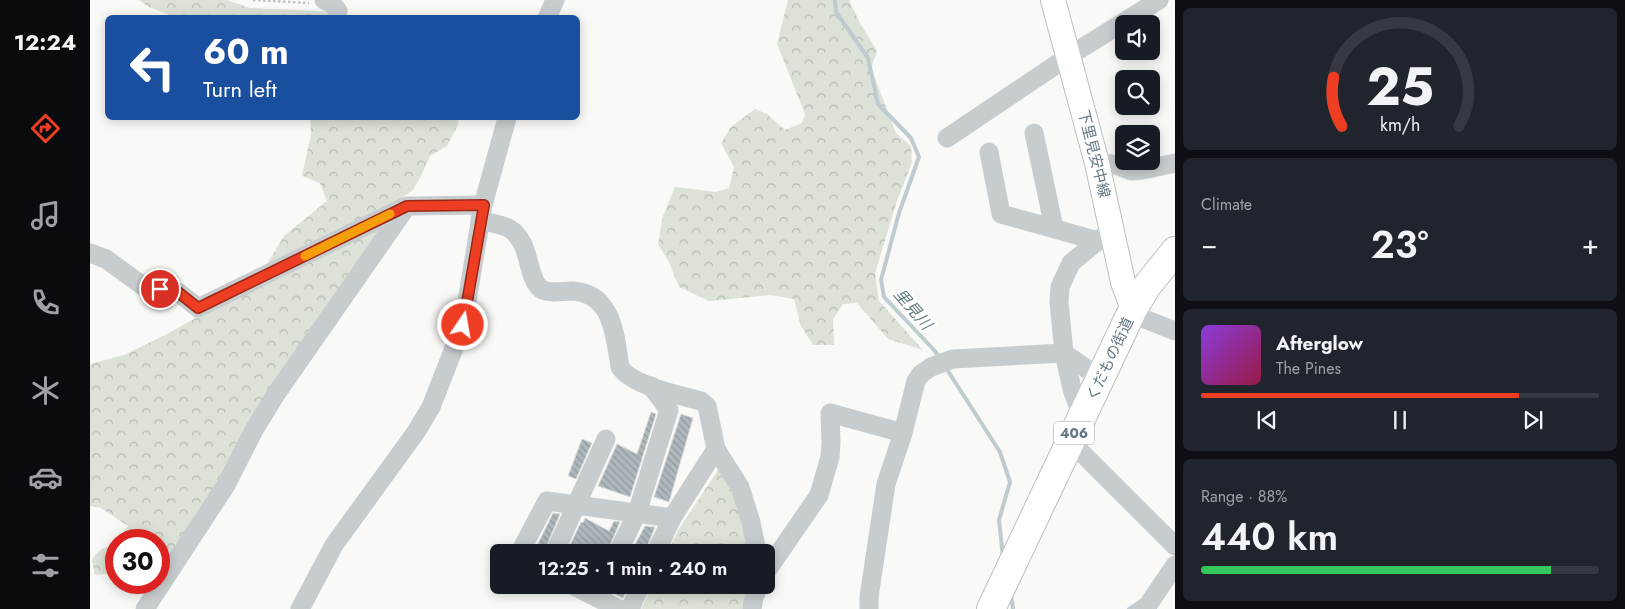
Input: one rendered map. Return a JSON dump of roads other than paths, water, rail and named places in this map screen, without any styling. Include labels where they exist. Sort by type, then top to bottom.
[{"type":"highway","name":"くだもの街道","points":[[1000,590],[1133,309],[1147,286],[1175,250]]},
{"type":"main road","name":"下里見安中線","points":[[1053,0],[1098,163],[1105,235],[1133,309]]},
{"type":"street","points":[[548,15],[555,0]]},
{"type":"street","points":[[947,138],[1069,56],[1159,0]]},
{"type":"street","points":[[300,609],[334,545],[416,432],[431,407],[463,325],[482,212],[506,120]]},
{"type":"street","points":[[1034,133],[1054,228]]},
{"type":"street","points":[[989,152],[1002,214],[1054,228],[1105,235]]},
{"type":"street","points":[[1098,163],[1113,164],[1132,171],[1175,163]]},
{"type":"street","points":[[145,609],[216,501],[254,430],[276,394],[407,206]]},
{"type":"street","points":[[90,253],[106,259],[143,286],[178,292],[198,308],[407,206],[482,212],[510,228],[523,243],[534,281],[541,289],[548,292],[574,291],[586,294],[598,301],[613,325],[622,372],[642,383],[701,401],[707,406],[716,449],[740,487],[755,544]]},
{"type":"street","points":[[1082,417],[1072,389],[1064,353],[1059,302],[1060,287],[1071,263],[1105,235]]},
{"type":"street","points":[[1133,309],[1137,316],[1175,330]]},
{"type":"street","points":[[869,609],[869,597],[886,484],[903,433],[916,381],[921,374],[952,359],[1064,353],[1101,378]]},
{"type":"street","points":[[622,544],[637,513],[669,410],[651,386]]},
{"type":"street","points":[[775,559],[819,495],[830,458],[830,413],[903,433]]},
{"type":"street","points":[[559,544],[578,505],[606,438]]},
{"type":"street","points":[[1070,441],[1175,546]]},
{"type":"street","points":[[660,544],[672,518],[716,449]]},
{"type":"street","points":[[524,544],[547,501],[672,518]]},
{"type":"street","points":[[1143,609],[1148,605],[1175,565]]},
{"type":"street","points":[[602,594],[619,609]]},
{"type":"street","points":[[630,609],[637,594]]},
{"type":"street","points":[[752,609],[756,594]]},
{"type":"waterway","name":"里見川","points":[[835,0],[836,12],[868,58],[878,104],[911,138],[919,157],[899,213],[881,280],[884,297],[940,358]]},
{"type":"waterway","name":"里見川","points":[[946,368],[1000,452],[1010,482],[999,520],[1003,557]]},
{"type":"waterway","name":"里見川","points":[[1011,593],[1013,609]]},
{"type":"waterway","points":[[1129,609],[1137,604]]}]
